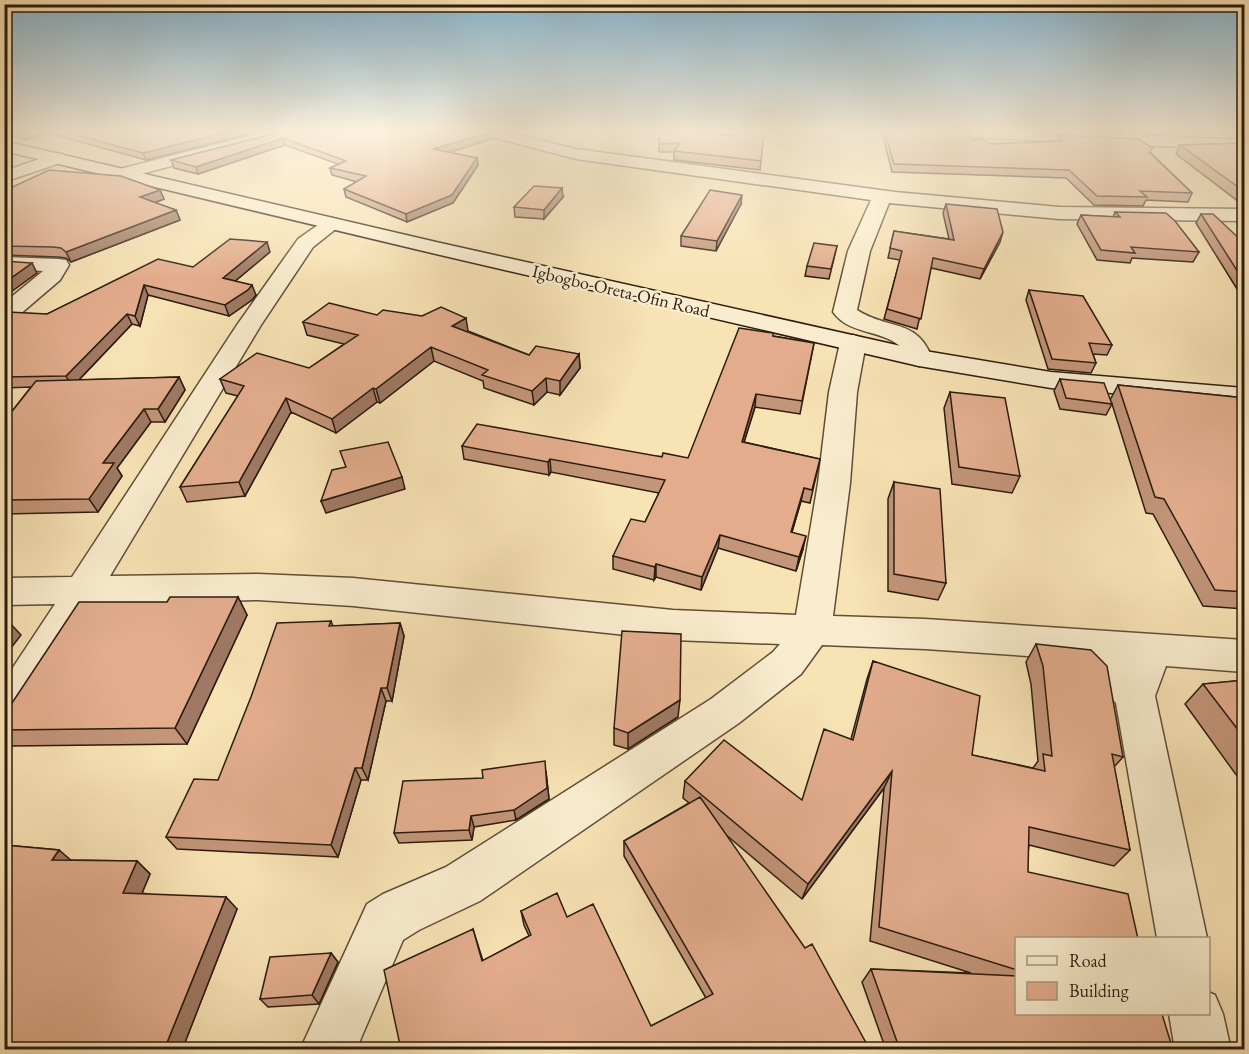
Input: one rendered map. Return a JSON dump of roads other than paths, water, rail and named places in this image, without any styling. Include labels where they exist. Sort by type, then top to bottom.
[{"type":"street","name":"Igbogbo-Oreta-Ofin Road","points":[[152,181],[919,358],[1051,380],[1245,396]]},
{"type":"street","points":[[774,181],[882,196],[1059,213],[1245,215]]},
{"type":"street","points":[[882,196],[859,251],[845,312],[861,323],[896,333],[914,344],[919,358]]},
{"type":"street","points":[[4,717],[249,325],[305,243],[332,224]]},
{"type":"street","points":[[4,263],[58,265],[52,275],[4,316]]},
{"type":"street","points":[[328,1050],[385,922],[401,912],[463,884],[725,711],[787,663],[812,630],[834,483],[843,392],[853,343]]},
{"type":"street","points":[[4,592],[86,588],[258,587],[353,592],[673,625],[925,634],[1245,656]]},
{"type":"street","points":[[1083,645],[1135,696]]},
{"type":"street","points":[[1152,650],[1135,696],[1182,937]]},
{"type":"street","points":[[1196,1015],[1203,1050]]}]
